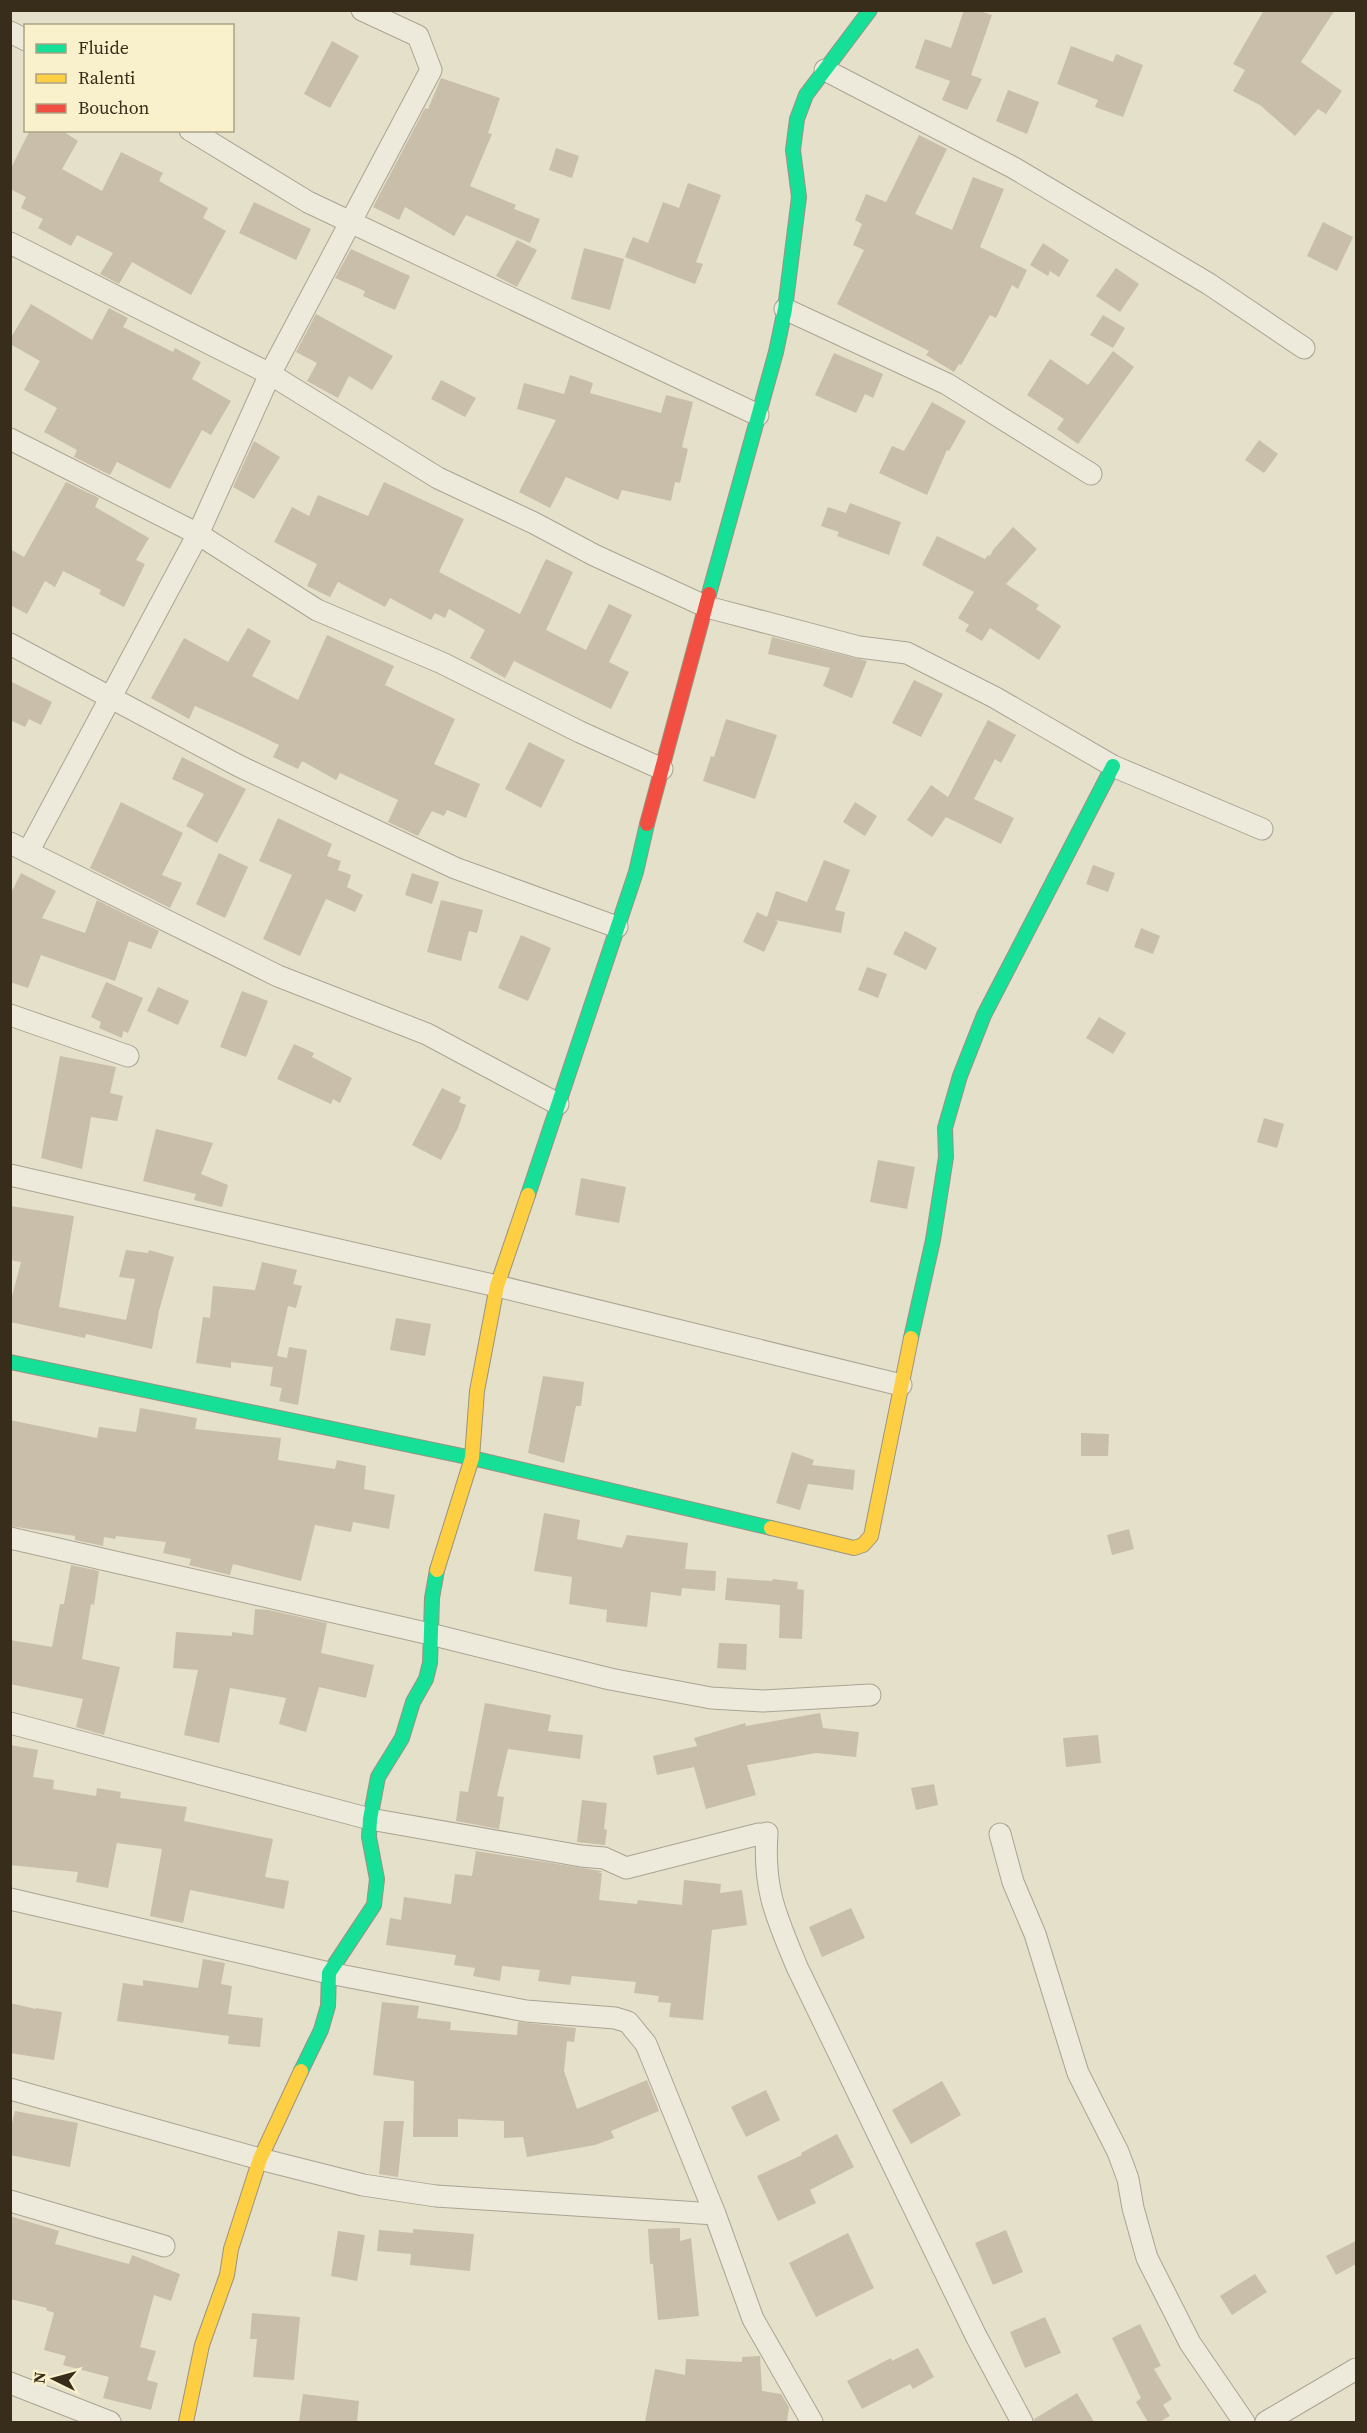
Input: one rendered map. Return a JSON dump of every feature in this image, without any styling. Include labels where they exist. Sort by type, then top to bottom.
[{"type":"street","points":[[362,10],[418,36],[431,70],[270,374],[198,534],[110,696],[19,848],[278,976],[427,1034],[558,1104]]},
{"type":"street","points":[[186,2422],[202,2345],[227,2275],[231,2249],[260,2159],[321,2030],[328,2006],[329,1973],[374,1905],[377,1879],[369,1837],[378,1777],[402,1738],[413,1702],[426,1679],[430,1663],[432,1598],[440,1556],[472,1458],[477,1391],[496,1286],[636,872],[776,352],[785,309],[799,197],[793,150],[797,119],[806,95],[870,10]]},
{"type":"street","points":[[10,32],[24,39]]},
{"type":"street","points":[[825,70],[1014,168],[1209,285],[1304,348]]},
{"type":"street","points":[[193,132],[308,202],[758,416]]},
{"type":"street","points":[[10,243],[270,374],[438,478],[707,607],[859,647],[907,653],[994,697],[1113,766],[1262,829]]},
{"type":"street","points":[[785,309],[947,384],[1091,474]]},
{"type":"street","points":[[10,439],[198,534],[317,610],[442,663],[580,732],[662,769]]},
{"type":"street","points":[[10,644],[239,766],[455,868],[617,927]]},
{"type":"street","points":[[10,1362],[472,1458],[854,1548],[863,1545],[871,1536],[933,1240],[946,1157],[945,1128],[960,1076],[984,1015],[1113,766]]},
{"type":"street","points":[[10,1015],[128,1056]]},
{"type":"street","points":[[10,1175],[496,1286],[901,1385]]},
{"type":"street","points":[[10,1538],[430,1634],[610,1679],[711,1698],[763,1701],[870,1695]]},
{"type":"street","points":[[10,1723],[370,1819],[581,1856],[604,1858],[626,1868],[766,1833],[765,1858],[772,1906],[797,1967],[976,2336],[1022,2422]]},
{"type":"street","points":[[1000,1834],[1013,1882],[1035,1934],[1078,2073],[1118,2152],[1128,2179],[1133,2208],[1147,2258],[1190,2343],[1244,2422]]},
{"type":"street","points":[[10,1899],[329,1973],[526,2011],[615,2018],[628,2022],[646,2044],[715,2214],[753,2319],[812,2422]]},
{"type":"street","points":[[10,2089],[260,2159],[363,2185],[436,2196],[715,2214]]},
{"type":"street","points":[[10,2201],[164,2246]]},
{"type":"street","points":[[1266,2422],[1356,2369]]},
{"type":"street","points":[[10,2383],[110,2422]]},
{"type":"building","points":[[964,10],[977,10],[992,15],[971,75],[982,79],[967,110],[942,100],[950,81],[915,68],[925,39],[951,48]]},
{"type":"building","points":[[1264,10],[1335,10],[1301,62],[1342,91],[1326,114],[1318,109],[1295,136],[1260,105],[1233,91],[1245,70],[1233,64]]},
{"type":"building","points":[[332,41],[359,56],[330,108],[304,94]]},
{"type":"building","points":[[1071,46],[1113,62],[1116,54],[1143,65],[1123,117],[1095,107],[1098,100],[1057,84]]},
{"type":"building","points":[[441,78],[500,98],[488,133],[492,134],[470,186],[516,205],[514,209],[540,219],[530,243],[466,215],[454,236],[405,207],[399,220],[373,207],[425,108],[428,109]]},
{"type":"building","points":[[1008,90],[1039,102],[1027,134],[996,121]]},
{"type":"building","points":[[29,132],[64,132],[78,141],[62,169],[102,191],[121,152],[163,173],[159,181],[208,208],[203,218],[226,231],[191,295],[132,262],[119,284],[100,274],[113,253],[77,235],[71,246],[38,228],[43,219],[21,208],[26,197],[10,189],[10,170]]},
{"type":"building","points":[[919,135],[947,149],[915,214],[952,230],[973,177],[1004,189],[980,247],[1027,270],[1018,289],[1012,285],[996,318],[990,315],[961,365],[959,364],[954,372],[926,355],[929,351],[837,304],[864,250],[853,245],[862,224],[855,220],[866,194],[886,202]]},
{"type":"building","points":[[556,148],[579,156],[572,178],[549,170]]},
{"type":"building","points":[[688,183],[721,195],[696,262],[703,264],[695,284],[625,257],[633,237],[648,243],[663,202],[679,208]]},
{"type":"building","points":[[254,202],[311,229],[296,260],[239,233]]},
{"type":"building","points":[[1323,222],[1353,237],[1337,271],[1307,256]]},
{"type":"building","points":[[517,240],[537,250],[517,287],[496,276]]},
{"type":"building","points":[[1043,243],[1069,260],[1059,277],[1050,271],[1048,276],[1030,265]]},
{"type":"building","points":[[584,248],[624,259],[610,310],[571,299]]},
{"type":"building","points":[[351,249],[410,276],[395,310],[363,296],[365,291],[335,278]]},
{"type":"building","points":[[1116,268],[1139,284],[1120,312],[1096,296]]},
{"type":"building","points":[[31,304],[92,340],[109,308],[128,318],[123,327],[173,352],[175,348],[201,362],[192,379],[231,401],[211,435],[202,430],[170,489],[117,462],[110,475],[74,457],[77,450],[44,432],[57,408],[24,390],[40,361],[10,344],[10,339]]},
{"type":"building","points":[[316,314],[393,356],[372,390],[349,376],[338,398],[307,381],[317,363],[296,352]]},
{"type":"building","points":[[1103,315],[1125,328],[1113,348],[1090,335]]},
{"type":"building","points":[[1113,351],[1134,367],[1078,444],[1057,429],[1064,419],[1027,395],[1050,359],[1088,385]]},
{"type":"building","points":[[834,353],[883,374],[873,398],[865,394],[856,413],[815,395]]},
{"type":"building","points":[[570,375],[593,383],[590,393],[661,413],[666,395],[693,402],[682,447],[688,449],[680,483],[675,482],[671,501],[622,490],[618,500],[566,477],[550,508],[519,492],[556,420],[517,409],[524,383],[564,394]]},
{"type":"building","points":[[441,380],[476,398],[465,417],[431,399]]},
{"type":"building","points":[[932,402],[966,421],[949,451],[947,450],[927,495],[879,473],[892,446],[904,451]]},
{"type":"building","points":[[1259,440],[1278,454],[1264,473],[1245,460]]},
{"type":"building","points":[[254,441],[280,457],[254,499],[233,487]]},
{"type":"building","points":[[66,482],[99,498],[95,507],[149,538],[136,560],[145,564],[124,607],[99,594],[101,590],[63,571],[55,587],[45,581],[27,614],[10,605],[10,549],[24,557]]},
{"type":"building","points":[[384,482],[464,519],[439,572],[520,614],[546,559],[573,572],[546,630],[586,650],[609,604],[632,615],[609,662],[629,672],[611,709],[514,661],[505,678],[470,658],[485,630],[449,609],[445,618],[435,613],[431,620],[390,598],[385,607],[338,582],[330,597],[307,586],[317,564],[274,542],[292,507],[309,516],[318,495],[368,516]]},
{"type":"building","points":[[850,503],[901,522],[889,555],[837,536],[839,532],[821,526],[828,507],[846,513]]},
{"type":"building","points":[[1013,527],[1037,549],[1006,584],[1039,605],[1036,609],[1061,626],[1039,660],[990,628],[982,641],[965,631],[969,625],[958,618],[974,592],[922,565],[937,536],[985,559]]},
{"type":"building","points":[[248,628],[271,641],[252,676],[298,700],[327,635],[394,666],[385,685],[455,719],[434,764],[480,784],[466,818],[447,810],[444,816],[432,811],[418,836],[388,822],[398,800],[340,773],[336,780],[302,761],[298,769],[273,757],[279,745],[244,728],[195,706],[189,719],[151,698],[184,638],[228,662]]},
{"type":"building","points":[[772,637],[867,661],[852,698],[823,686],[830,668],[768,654]]},
{"type":"building","points":[[914,680],[943,694],[921,737],[892,723]]},
{"type":"building","points":[[10,681],[52,702],[41,725],[29,719],[25,727],[10,720]]},
{"type":"building","points":[[726,719],[777,735],[755,799],[703,781],[711,756],[714,757]]},
{"type":"building","points":[[988,720],[1016,735],[1001,763],[995,759],[974,799],[1014,818],[1001,844],[946,817],[932,837],[907,820],[931,785],[948,797]]},
{"type":"building","points":[[529,742],[565,760],[541,808],[505,789]]},
{"type":"building","points":[[182,757],[246,789],[217,843],[186,826],[204,794],[172,779]]},
{"type":"building","points":[[121,802],[183,833],[162,875],[182,883],[170,908],[90,868]]},
{"type":"building","points":[[855,802],[877,816],[865,836],[843,822]]},
{"type":"building","points":[[278,818],[332,844],[327,856],[341,861],[338,870],[351,875],[347,887],[363,895],[355,912],[326,899],[300,956],[263,939],[292,875],[259,861]]},
{"type":"building","points":[[219,853],[248,867],[225,918],[196,904]]},
{"type":"building","points":[[824,860],[850,870],[835,910],[845,912],[841,933],[775,920],[778,922],[764,952],[743,942],[757,912],[767,917],[776,891],[807,902]]},
{"type":"building","points":[[1093,865],[1115,873],[1108,892],[1086,884]]},
{"type":"building","points":[[21,873],[56,891],[42,918],[85,933],[97,900],[159,931],[151,949],[129,941],[115,981],[41,955],[28,988],[10,982],[10,895]]},
{"type":"building","points":[[412,873],[439,882],[432,904],[405,895]]},
{"type":"building","points":[[441,900],[483,910],[477,933],[469,931],[461,961],[427,952]]},
{"type":"building","points":[[1141,928],[1160,936],[1153,954],[1134,947]]},
{"type":"building","points":[[905,931],[937,948],[926,970],[893,954]]},
{"type":"building","points":[[521,935],[551,948],[528,1001],[498,988]]},
{"type":"building","points":[[867,967],[887,974],[878,998],[858,990]]},
{"type":"building","points":[[106,982],[143,998],[128,1033],[123,1031],[122,1038],[99,1028],[101,1022],[91,1017]]},
{"type":"building","points":[[158,987],[189,1001],[178,1025],[147,1011]]},
{"type":"building","points":[[242,991],[268,1001],[246,1057],[220,1047]]},
{"type":"building","points":[[1099,1017],[1126,1033],[1113,1054],[1086,1038]]},
{"type":"building","points":[[294,1044],[314,1053],[312,1057],[352,1078],[340,1103],[333,1099],[331,1104],[277,1079]]},
{"type":"building","points":[[60,1056],[116,1067],[110,1093],[123,1096],[117,1121],[91,1117],[82,1169],[41,1158]]},
{"type":"building","points":[[442,1088],[461,1097],[459,1102],[466,1105],[458,1128],[441,1160],[412,1145]]},
{"type":"building","points":[[1264,1118],[1284,1124],[1277,1148],[1257,1142]]},
{"type":"building","points":[[156,1129],[213,1143],[201,1174],[228,1185],[222,1207],[194,1200],[196,1194],[143,1181]]},
{"type":"building","points":[[878,1160],[915,1167],[907,1209],[870,1202]]},
{"type":"building","points":[[581,1178],[626,1187],[619,1223],[575,1215]]},
{"type":"building","points":[[10,1206],[74,1216],[59,1307],[126,1320],[135,1279],[119,1277],[126,1250],[148,1253],[149,1250],[174,1257],[159,1311],[152,1349],[86,1334],[85,1338],[10,1322],[10,1304],[21,1262],[10,1260]]},
{"type":"building","points":[[262,1262],[297,1270],[293,1284],[302,1286],[296,1308],[288,1306],[277,1356],[287,1358],[289,1347],[307,1350],[298,1405],[279,1401],[282,1388],[270,1386],[273,1367],[231,1362],[231,1368],[196,1363],[203,1317],[210,1318],[213,1286],[255,1290]]},
{"type":"building","points":[[396,1318],[431,1324],[425,1356],[390,1350]]},
{"type":"building","points":[[543,1376],[584,1382],[581,1406],[576,1406],[564,1463],[528,1453]]},
{"type":"building","points":[[140,1408],[197,1418],[195,1429],[281,1438],[278,1460],[335,1469],[337,1460],[366,1466],[364,1489],[395,1495],[389,1529],[353,1522],[351,1532],[315,1525],[301,1581],[233,1564],[230,1575],[189,1565],[191,1559],[163,1553],[166,1542],[116,1536],[115,1539],[104,1537],[103,1546],[75,1540],[75,1536],[10,1526],[10,1420],[97,1438],[99,1427],[136,1432]]},
{"type":"building","points":[[1081,1433],[1109,1434],[1108,1456],[1081,1456]]},
{"type":"building","points":[[792,1452],[814,1460],[812,1465],[855,1470],[853,1490],[808,1484],[800,1510],[776,1503]]},
{"type":"building","points":[[544,1513],[580,1520],[577,1539],[622,1548],[627,1535],[688,1543],[685,1569],[716,1571],[715,1591],[682,1588],[681,1596],[651,1592],[647,1627],[606,1622],[607,1610],[569,1604],[572,1577],[534,1571]]},
{"type":"building","points":[[1129,1529],[1134,1549],[1112,1555],[1107,1535]]},
{"type":"building","points":[[71,1565],[99,1571],[82,1659],[120,1667],[104,1735],[76,1727],[83,1699],[10,1684],[10,1640],[52,1647],[60,1604],[64,1604]]},
{"type":"building","points":[[727,1578],[798,1582],[797,1589],[804,1590],[802,1639],[779,1638],[780,1605],[725,1600]]},
{"type":"building","points":[[255,1609],[327,1623],[321,1653],[374,1665],[366,1698],[319,1687],[306,1732],[279,1724],[286,1698],[230,1688],[219,1743],[184,1735],[198,1670],[173,1668],[176,1632],[232,1636],[232,1632],[253,1635]]},
{"type":"building","points":[[719,1643],[747,1644],[746,1670],[717,1668]]},
{"type":"building","points":[[485,1703],[551,1715],[548,1731],[583,1735],[580,1759],[508,1749],[497,1796],[504,1797],[499,1829],[456,1821],[460,1791],[468,1792]]},
{"type":"building","points":[[820,1713],[823,1728],[859,1732],[856,1757],[816,1753],[747,1765],[756,1795],[706,1809],[694,1767],[657,1775],[653,1756],[697,1746],[694,1738],[745,1723],[746,1726]]},
{"type":"building","points":[[1098,1735],[1101,1763],[1066,1767],[1063,1738]]},
{"type":"building","points":[[10,1745],[38,1750],[33,1777],[54,1780],[53,1789],[96,1796],[97,1788],[121,1792],[120,1798],[187,1807],[184,1821],[273,1839],[265,1877],[289,1881],[284,1909],[190,1890],[183,1923],[150,1916],[162,1849],[117,1843],[108,1888],[76,1882],[78,1872],[10,1865]]},
{"type":"building","points":[[934,1784],[938,1805],[916,1810],[911,1788]]},
{"type":"building","points":[[582,1800],[607,1803],[605,1845],[577,1842]]},
{"type":"building","points":[[476,1851],[603,1871],[598,1873],[602,1873],[599,1900],[637,1904],[638,1900],[682,1905],[684,1880],[721,1884],[720,1893],[742,1890],[747,1925],[712,1930],[703,2020],[669,2017],[671,2003],[658,2002],[659,1996],[634,1993],[636,1982],[572,1976],[570,1985],[538,1981],[540,1970],[502,1966],[500,1981],[473,1976],[475,1968],[454,1965],[456,1955],[386,1945],[390,1918],[401,1920],[404,1897],[451,1904],[455,1874],[472,1876]]},
{"type":"building","points":[[851,1908],[865,1938],[822,1957],[809,1927]]},
{"type":"building","points":[[203,1959],[225,1963],[221,1984],[232,1986],[228,2014],[263,2018],[260,2047],[228,2044],[229,2036],[117,2021],[123,1983],[143,1986],[143,1980],[198,1988]]},
{"type":"building","points":[[382,2002],[419,2006],[417,2018],[451,2022],[450,2030],[517,2035],[518,2022],[576,2028],[574,2042],[567,2041],[564,2071],[577,2109],[647,2080],[659,2111],[611,2131],[614,2138],[595,2145],[527,2157],[523,2137],[504,2138],[504,2121],[458,2119],[458,2137],[413,2137],[414,2081],[373,2075]]},
{"type":"building","points":[[10,2003],[62,2012],[54,2060],[10,2053]]},
{"type":"building","points":[[942,2081],[961,2115],[911,2144],[892,2110]]},
{"type":"building","points":[[766,2090],[780,2120],[746,2137],[731,2107]]},
{"type":"building","points":[[15,2111],[78,2123],[70,2167],[10,2155],[10,2131]]},
{"type":"building","points":[[384,2121],[404,2121],[398,2177],[379,2174]]},
{"type":"building","points":[[837,2134],[854,2167],[810,2190],[816,2203],[778,2221],[757,2176],[802,2155],[801,2153]]},
{"type":"building","points":[[10,2216],[59,2231],[55,2244],[129,2264],[132,2255],[180,2274],[171,2301],[154,2295],[140,2347],[156,2351],[147,2380],[158,2383],[151,2410],[103,2398],[109,2377],[63,2365],[66,2356],[44,2350],[54,2313],[46,2310],[47,2308],[10,2299]]},
{"type":"building","points":[[680,2228],[680,2241],[691,2238],[699,2316],[658,2320],[653,2264],[650,2264],[648,2229]]},
{"type":"building","points":[[413,2229],[474,2234],[470,2271],[410,2265],[411,2254],[377,2251],[379,2230],[413,2233]]},
{"type":"building","points":[[1006,2230],[1023,2272],[993,2285],[975,2243]]},
{"type":"building","points":[[338,2231],[365,2235],[357,2281],[331,2276]]},
{"type":"building","points":[[848,2233],[874,2288],[816,2317],[789,2263]]},
{"type":"building","points":[[1356,2241],[1356,2264],[1336,2275],[1326,2256]]},
{"type":"building","points":[[1255,2274],[1267,2292],[1232,2315],[1220,2296]]},
{"type":"building","points":[[252,2313],[300,2317],[294,2380],[253,2377],[257,2339],[250,2339]]},
{"type":"building","points":[[1045,2317],[1061,2353],[1025,2368],[1010,2332]]},
{"type":"building","points":[[1140,2324],[1161,2366],[1154,2369],[1172,2399],[1163,2405],[1170,2416],[1159,2422],[1148,2422],[1136,2402],[1141,2398],[1112,2338]]},
{"type":"building","points":[[918,2348],[934,2377],[913,2389],[910,2384],[862,2409],[847,2381],[891,2358],[892,2361]]},
{"type":"building","points":[[760,2356],[762,2391],[781,2394],[789,2407],[787,2422],[645,2422],[655,2369],[685,2375],[686,2359],[742,2362],[742,2357]]},
{"type":"building","points":[[1077,2393],[1094,2422],[1035,2422],[1034,2419]]},
{"type":"building","points":[[303,2394],[359,2401],[357,2422],[299,2422]]},
{"type":"traffic: fast","points":[[709,594],[776,352],[785,309],[799,197],[793,150],[797,119],[806,95],[870,10]]},
{"type":"traffic: fast","points":[[911,1338],[933,1240],[946,1157],[945,1128],[960,1076],[984,1015],[1113,766]]},
{"type":"traffic: fast","points":[[528,1195],[636,872],[647,824]]},
{"type":"traffic: fast","points":[[10,1362],[472,1458],[771,1528]]},
{"type":"traffic: fast","points":[[301,2071],[321,2030],[328,2006],[329,1973],[374,1905],[377,1879],[369,1837],[370,1819],[378,1777],[402,1738],[413,1702],[426,1679],[430,1663],[432,1598],[437,1570]]},
{"type":"traffic: slow","points":[[437,1570],[472,1458],[477,1391],[497,1286],[528,1195]]},
{"type":"traffic: slow","points":[[771,1528],[854,1548],[863,1545],[871,1536],[911,1338]]},
{"type":"traffic: slow","points":[[186,2422],[202,2345],[227,2275],[231,2249],[260,2159],[301,2071]]},
{"type":"traffic: jam","points":[[647,824],[709,594]]}]
